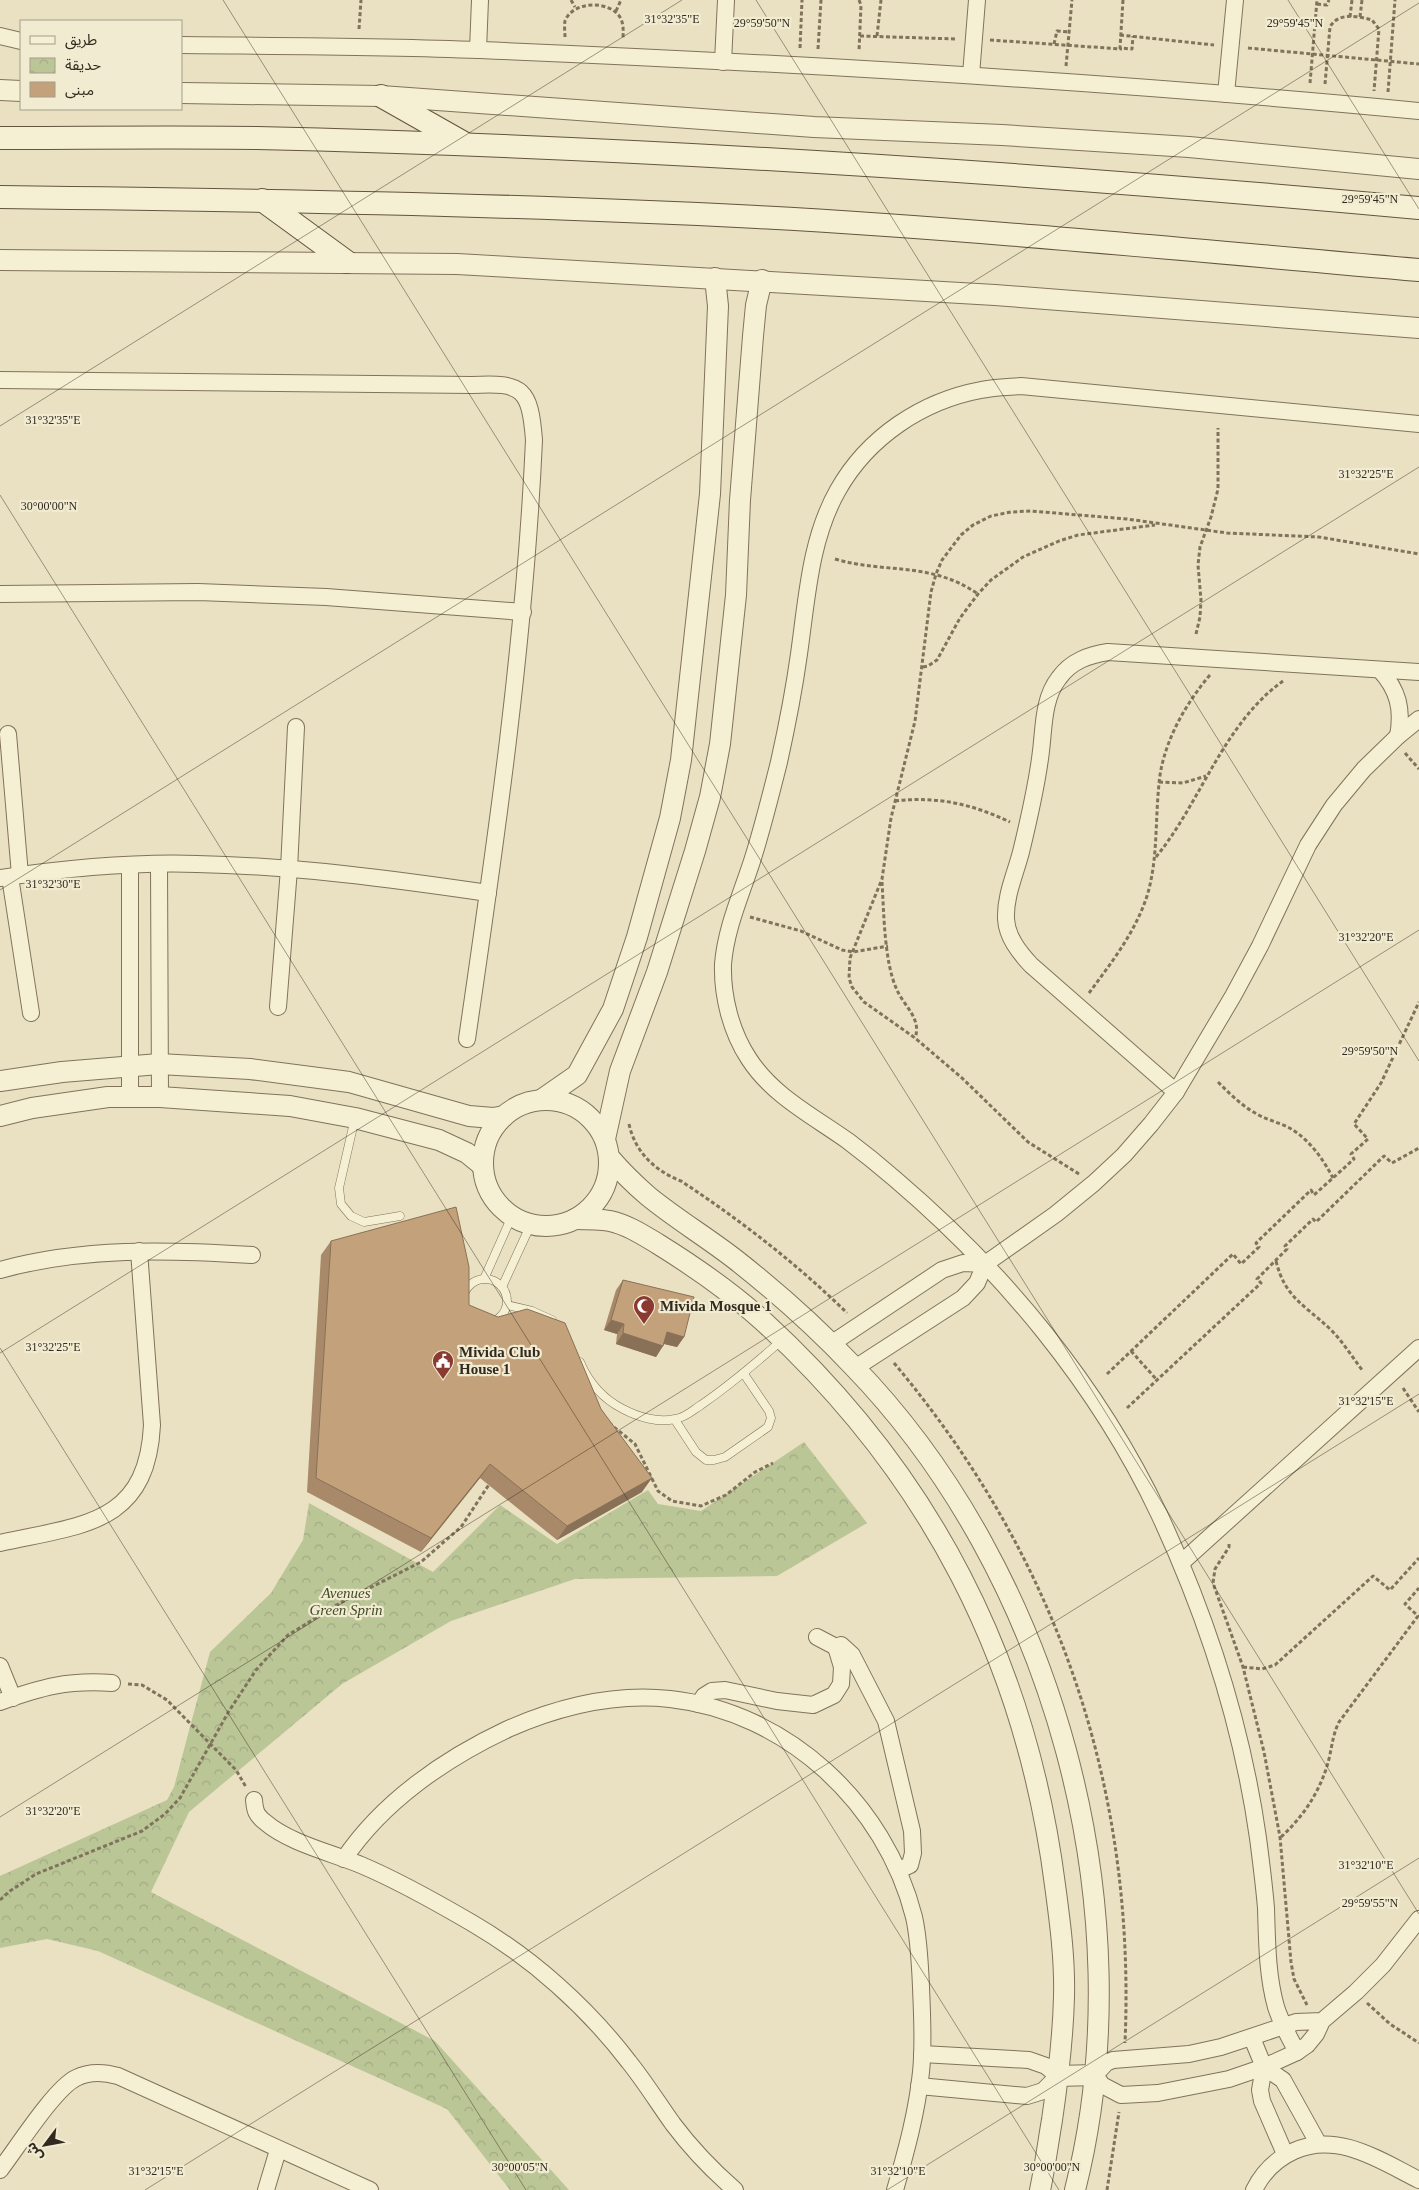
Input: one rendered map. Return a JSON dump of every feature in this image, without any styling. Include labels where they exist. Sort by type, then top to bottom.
[{"type":"main road","points":[[381,96],[467,145]]},
{"type":"main road","points":[[0,138],[255,138],[467,145],[856,164],[1157,184],[1419,208]]},
{"type":"main road","points":[[0,197],[262,200],[528,207],[758,217],[1004,233],[1419,270]]},
{"type":"main road","points":[[262,200],[347,262]]},
{"type":"street","points":[[478,50],[480,0]]},
{"type":"street","points":[[723,62],[726,0]]},
{"type":"street","points":[[971,75],[977,0]]},
{"type":"street","points":[[1226,94],[1235,0]]},
{"type":"street","points":[[0,36],[20,41]]},
{"type":"street","points":[[182,44],[478,50],[971,75],[1419,111]]},
{"type":"street","points":[[0,90],[20,91]]},
{"type":"street","points":[[182,93],[381,96],[814,127],[1002,134],[1189,147],[1419,169]]},
{"type":"street","points":[[0,260],[457,264],[762,280],[995,295],[1419,328]]},
{"type":"street","points":[[541,1100],[578,1075],[613,1009],[670,818],[681,760],[710,494],[718,306],[716,278]]},
{"type":"street","points":[[762,280],[756,305],[753,336],[740,500],[736,595],[720,744],[710,797],[695,851],[657,972],[620,1071],[607,1148],[609,1172],[602,1193],[588,1211],[575,1219],[561,1224],[546,1226],[531,1224],[512,1216],[492,1194],[486,1181],[484,1166],[485,1148],[492,1131],[504,1116],[521,1105],[541,1100],[561,1102],[579,1110],[594,1122],[607,1148],[648,1196],[771,1288],[855,1368],[888,1404],[926,1452],[960,1503],[990,1556],[1016,1610],[1054,1711],[1073,1777],[1085,1834],[1099,1948],[1100,2004],[1095,2075],[1076,2190]]},
{"type":"street","points":[[0,380],[500,384],[514,388],[525,396],[532,413],[534,440],[523,612],[488,894],[467,1039]]},
{"type":"street","points":[[1297,2052],[1283,2026],[1275,2003],[1270,1979],[1265,1897],[1249,1783],[1221,1672],[1203,1617],[1181,1563],[1156,1509],[1128,1456],[1096,1405],[1025,1309],[986,1264],[953,1231],[884,1170],[848,1141],[793,1104],[768,1083],[748,1058],[734,1030],[726,999],[723,967],[727,936],[765,817],[779,760],[797,669],[814,556],[823,521],[839,488],[860,458],[886,433],[916,412],[949,398],[985,389],[1021,386],[1419,424]]},
{"type":"street","points":[[0,594],[198,592],[326,597],[523,612]]},
{"type":"street","points":[[1176,1092],[1020,953],[1009,930],[1006,905],[1026,830],[1050,694],[1059,677],[1073,664],[1090,655],[1108,652],[1419,672]]},
{"type":"street","points":[[1380,670],[1390,680],[1397,693],[1401,714],[1398,736]]},
{"type":"street","points":[[855,1368],[963,1298],[977,1283],[986,1264],[1056,1214],[1094,1183],[1140,1137],[1176,1092],[1238,988],[1308,845],[1334,805],[1364,769],[1398,736],[1419,720]]},
{"type":"street","points":[[278,1007],[289,869],[296,727]]},
{"type":"street","points":[[8,734],[10,877],[32,1013]]},
{"type":"street","points":[[10,877],[130,866],[195,864],[289,869],[386,878],[488,894]]},
{"type":"street","points":[[160,865],[160,1097]]},
{"type":"street","points":[[130,866],[130,1097]]},
{"type":"street","points":[[0,1081],[62,1072],[159,1064],[250,1069],[308,1075],[349,1082],[469,1116],[492,1118],[504,1116]]},
{"type":"street","points":[[0,1116],[32,1108],[108,1097],[160,1097],[290,1106],[355,1118],[448,1143],[467,1153],[484,1166]]},
{"type":"street","points":[[575,1219],[612,1221],[629,1227],[717,1284],[751,1310],[783,1340],[824,1381],[863,1425],[920,1505],[960,1572],[985,1624],[1007,1677],[1024,1731],[1038,1786],[1053,1871],[1062,1948],[1064,1996],[1058,2076],[1040,2190]]},
{"type":"street","points":[[0,1543],[99,1519],[117,1508],[131,1495],[142,1476],[150,1449],[152,1425],[139,1251]]},
{"type":"street","points":[[0,1270],[57,1257],[139,1251],[252,1255]]},
{"type":"street","points":[[831,1344],[942,1270],[963,1263],[986,1264]]},
{"type":"street","points":[[1181,1563],[1419,1348]]},
{"type":"street","points":[[817,1637],[836,1646],[842,1645],[852,1655],[886,1721],[912,1832],[913,1853],[910,1865],[899,1870]]},
{"type":"street","points":[[699,1704],[704,1696],[712,1691],[725,1690],[777,1702],[813,1706],[834,1695],[841,1684],[842,1667],[836,1646]]},
{"type":"street","points":[[0,1666],[6,1700],[35,1689],[61,1683],[84,1681],[112,1683]]},
{"type":"street","points":[[344,1859],[375,1820],[422,1780],[474,1746],[522,1723],[557,1710],[592,1702],[668,1699],[699,1704],[753,1722],[781,1737],[823,1766],[859,1806],[899,1870],[914,1919],[918,1948],[922,2014],[920,2086],[895,2190]]},
{"type":"street","points":[[254,1800],[255,1813],[266,1824],[282,1833],[400,1883],[465,1919],[514,1951],[544,1975],[605,2033],[630,2062],[690,2145],[735,2190]]},
{"type":"street","points":[[1095,2075],[1102,2085],[1121,2095],[1158,2093],[1229,2079],[1264,2067],[1297,2052],[1307,2046],[1316,2034],[1322,2021],[1356,1992],[1383,1965],[1419,1919]]},
{"type":"street","points":[[922,2054],[1029,2060],[1046,2066],[1058,2076],[1095,2075],[1106,2063],[1113,2060],[1189,2054],[1252,2038],[1296,2022],[1322,2021]]},
{"type":"street","points":[[1252,2038],[1264,2067],[1260,2090],[1285,2154]]},
{"type":"street","points":[[1264,2067],[1283,2080],[1318,2144]]},
{"type":"street","points":[[0,2170],[63,2088],[76,2078],[96,2073],[118,2076],[370,2190]]},
{"type":"street","points":[[920,2086],[1027,2096],[1043,2092],[1058,2076]]},
{"type":"street","points":[[1254,2190],[1271,2165],[1285,2154],[1301,2147],[1318,2144],[1339,2144],[1360,2151],[1419,2180]]},
{"type":"street","points":[[266,2190],[278,2150]]},
{"type":"lane","points":[[355,1118],[338,1188],[341,1204],[351,1216],[364,1222],[400,1216]]},
{"type":"lane","points":[[484,1279],[512,1216]]},
{"type":"lane","points":[[502,1288],[531,1224]]},
{"type":"lane","points":[[484,1279],[497,1283],[502,1288],[506,1296],[507,1305],[504,1314],[497,1320],[489,1324],[480,1323],[471,1320],[465,1313],[462,1304],[463,1295],[468,1286],[475,1281],[484,1279]]},
{"type":"lane","points":[[507,1305],[550,1318],[561,1328]]},
{"type":"lane","points":[[575,1351],[581,1365],[607,1400],[635,1415],[675,1420],[686,1415],[727,1388],[783,1340]]},
{"type":"lane","points":[[675,1420],[696,1452],[706,1460],[725,1457],[768,1427],[771,1418],[769,1411],[744,1374]]},
{"type":"path","points":[[358,47],[361,0]]},
{"type":"path","points":[[571,0],[576,7]]},
{"type":"path","points":[[564,54],[565,22],[568,15],[576,7],[594,0],[602,2],[616,11],[624,26],[623,57]]},
{"type":"path","points":[[616,11],[620,0]]},
{"type":"path","points":[[799,66],[802,0]]},
{"type":"path","points":[[818,67],[820,0]]},
{"type":"path","points":[[858,69],[861,5],[859,0]]},
{"type":"path","points":[[877,36],[880,0]]},
{"type":"path","points":[[1064,82],[1072,0]]},
{"type":"path","points":[[1123,0],[1119,47],[1122,49],[1132,49],[1133,36]]},
{"type":"path","points":[[1316,102],[1312,54],[1317,2],[1327,5],[1329,0]]},
{"type":"path","points":[[1350,17],[1352,0]]},
{"type":"path","points":[[1360,18],[1362,0]]},
{"type":"path","points":[[1379,107],[1390,61],[1395,0]]},
{"type":"path","points":[[1316,102],[1327,55],[1328,32],[1332,23],[1340,18],[1350,17],[1372,20],[1378,26],[1376,60],[1379,107]]},
{"type":"path","points":[[1054,44],[1057,32],[1069,32]]},
{"type":"path","points":[[1120,35],[1419,64]]},
{"type":"path","points":[[1196,634],[1201,600],[1198,565],[1200,547],[1216,504],[1218,489],[1218,428]]},
{"type":"path","points":[[923,667],[937,660],[960,618],[978,594],[1007,568],[1040,548],[1059,540],[1097,532],[1137,529],[1158,524]]},
{"type":"path","points":[[835,559],[868,566],[930,572],[958,582],[978,594]]},
{"type":"path","points":[[1079,1007],[1121,950],[1131,933],[1147,896],[1155,858],[1159,782],[1169,745],[1195,695],[1223,660]]},
{"type":"path","points":[[1155,858],[1177,829],[1206,776],[1233,735],[1261,700],[1276,687],[1309,665]]},
{"type":"path","points":[[1159,782],[1183,783],[1206,776]]},
{"type":"path","points":[[895,801],[931,799],[966,804],[984,810],[1026,830]]},
{"type":"path","points":[[882,879],[893,981],[915,1019],[917,1033],[915,1038]]},
{"type":"path","points":[[734,913],[801,931],[842,950],[859,951],[888,946]]},
{"type":"path","points":[[1106,1374],[1233,1254],[1241,1264],[1259,1247],[1256,1243],[1311,1190],[1314,1195],[1354,1158],[1351,1154],[1368,1139],[1354,1124],[1381,1083],[1419,1002]]},
{"type":"path","points":[[1218,1082],[1240,1104],[1256,1114],[1293,1130],[1306,1140],[1326,1164],[1333,1178]]},
{"type":"path","points":[[1127,1408],[1261,1283],[1257,1279],[1287,1249],[1285,1246],[1313,1219],[1316,1222],[1384,1156],[1392,1163],[1419,1148]]},
{"type":"path","points":[[1276,1261],[1278,1272],[1288,1292],[1329,1328],[1362,1370]]},
{"type":"path","points":[[1131,1351],[1157,1380]]},
{"type":"path","points":[[1404,1388],[1419,1412]]},
{"type":"path","points":[[603,1422],[613,1424],[635,1444],[658,1491],[672,1501],[701,1506],[726,1494],[755,1472],[773,1463]]},
{"type":"path","points":[[0,1900],[36,1874],[142,1831],[158,1820],[180,1798],[211,1745],[228,1711],[256,1670],[288,1635],[340,1603],[421,1562],[461,1527],[496,1475]]},
{"type":"path","points":[[1243,1667],[1262,1669],[1275,1665],[1373,1576],[1390,1590],[1419,1558]]},
{"type":"path","points":[[1280,1837],[1303,1814],[1319,1788],[1338,1722],[1418,1616],[1405,1604],[1419,1588]]},
{"type":"path","points":[[112,1683],[142,1685],[167,1700],[236,1770],[254,1800]]},
{"type":"path","points":[[1356,1992],[1390,2024],[1419,2043]]},
{"type":"green space","name":"Avenues Green Sprin","points":[[804,1442],[867,1523],[777,1576],[575,1579],[451,1621],[342,1684],[189,1812],[151,1892],[435,2041],[569,2190],[510,2190],[447,2109],[98,1951],[47,1939],[0,1948],[0,1876],[167,1800],[174,1787],[210,1652],[271,1593],[303,1540],[309,1503],[433,1572],[500,1505],[557,1544],[648,1490],[658,1504],[701,1511]]},
{"type":"building","name":"Mivida Club House 1","points":[[456,1207],[469,1267],[469,1305],[498,1317],[527,1309],[565,1323],[601,1409],[652,1478],[567,1526],[490,1464],[431,1538],[316,1478],[331,1241]]},
{"type":"building","name":"Mivida Mosque 1","points":[[623,1280],[694,1297],[684,1337],[667,1332],[663,1346],[623,1333],[624,1324],[611,1320]]},
{"type":"place","name":"Mivida Mosque 1","points":[[644,1325]]},
{"type":"place","name":"Mivida Club House 1","points":[[443,1380]]}]
